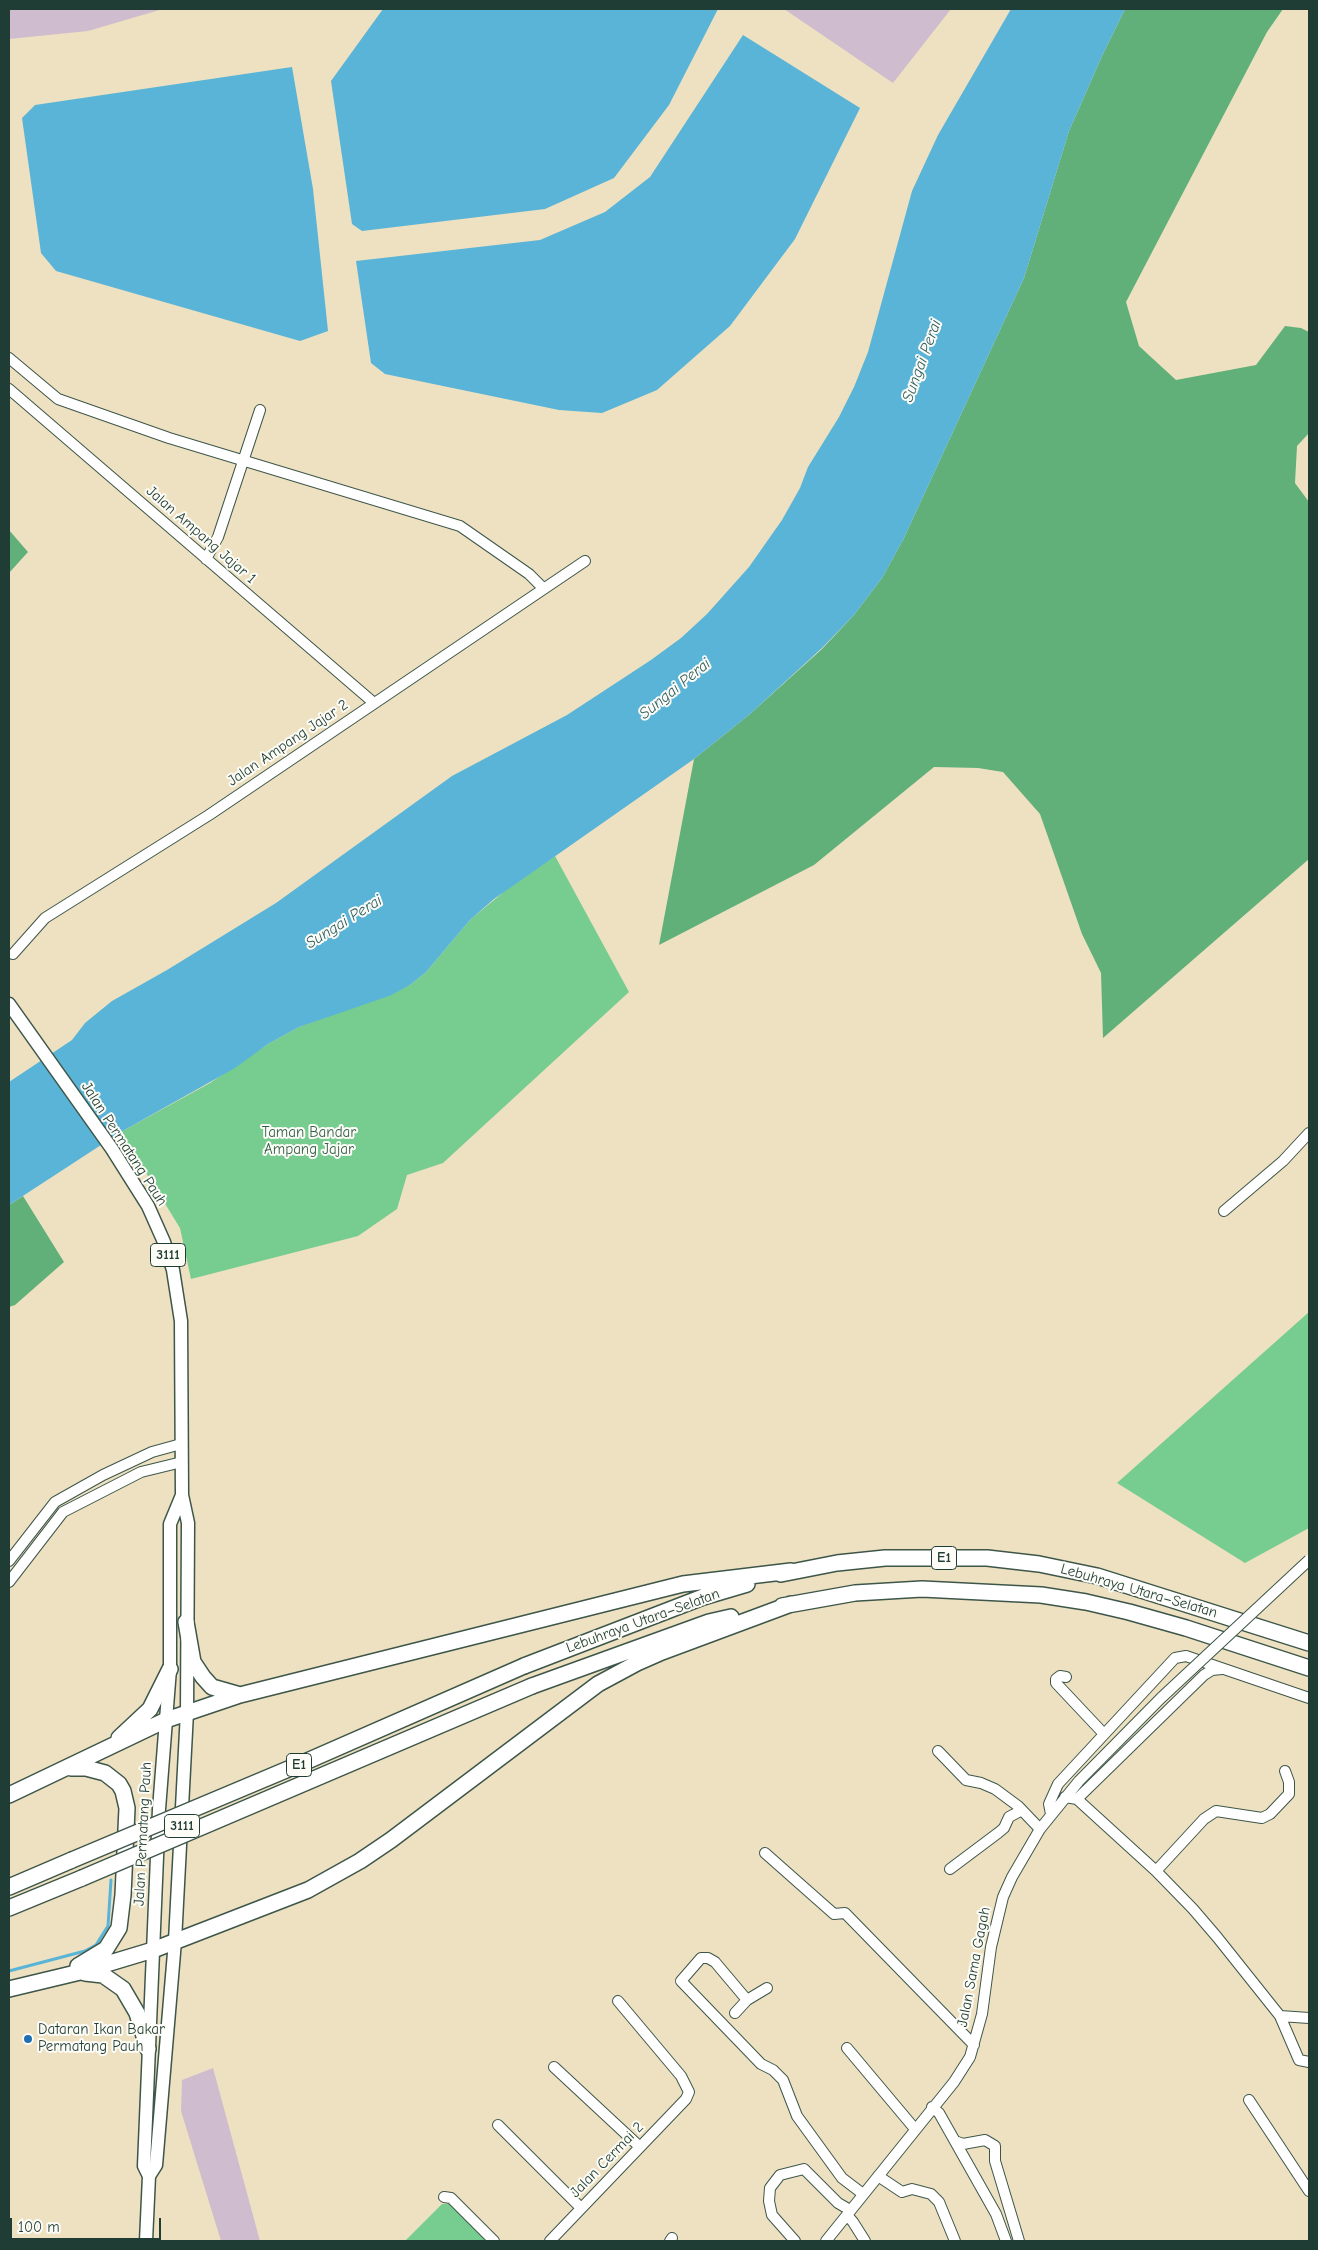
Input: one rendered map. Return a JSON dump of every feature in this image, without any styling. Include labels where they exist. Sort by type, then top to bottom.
[{"type":"highway","name":"Lebuhraya Utara–Selatan","points":[[9,1887],[305,1762],[524,1666],[703,1597],[791,1572],[838,1563],[885,1558],[987,1558],[1039,1564],[1097,1576],[1309,1642]]},
{"type":"highway","points":[[9,1795],[67,1769],[166,1720],[240,1695],[683,1584],[791,1572]]},
{"type":"highway","name":"Lebuhraya Utara–Selatan","points":[[9,1908],[532,1686],[709,1622],[790,1604],[855,1593],[922,1589],[1041,1595],[1086,1602],[1129,1612],[1186,1628],[1309,1668]]},
{"type":"highway","points":[[9,1989],[80,1972],[153,1950],[308,1890],[360,1861],[598,1684],[670,1649],[790,1604]]},
{"type":"highway","points":[[186,1622],[193,1662],[202,1677],[212,1687],[240,1695]]},
{"type":"highway","points":[[111,1746],[150,1709],[170,1669]]},
{"type":"highway","points":[[57,1976],[100,1954],[115,1937],[122,1920],[126,1850],[127,1808],[126,1799],[119,1784],[105,1773],[96,1769],[67,1769]]},
{"type":"highway","points":[[80,1972],[103,1976],[123,1989],[137,2013],[148,2049]]},
{"type":"main road","name":"Jalan Permatang Pauh","points":[[9,1004],[112,1149],[148,1206],[164,1242],[173,1270],[181,1321],[182,1495],[188,1523],[187,1712],[175,1941],[156,2165],[149,2176]]},
{"type":"main road","name":"Jalan Permatang Pauh","points":[[146,2241],[149,2176],[144,2166],[148,2049],[159,1809],[170,1669],[170,1524],[182,1495]]},
{"type":"street","points":[[9,358],[58,399],[169,438],[460,526],[529,574],[543,588]]},
{"type":"street","name":"Jalan Ampang Jajar 1","points":[[9,389],[374,703]]},
{"type":"street","points":[[206,559],[218,537],[260,410]]},
{"type":"street","name":"Jalan Ampang Jajar 2","points":[[13,954],[45,918],[209,815],[585,561]]},
{"type":"street","points":[[1224,1211],[1283,1161],[1309,1133]]},
{"type":"street","points":[[9,1561],[55,1502],[103,1475],[152,1452],[181,1444]]},
{"type":"street","points":[[9,1582],[63,1512],[141,1472],[182,1462]]},
{"type":"street","name":"Jalan Sama Gagah","points":[[826,2241],[965,2066],[974,2045],[982,2014],[991,1947],[1003,1897],[1012,1876],[1040,1829],[1079,1780],[1168,1692],[1309,1560]]},
{"type":"street","points":[[1051,1814],[1049,1804],[1058,1784],[1174,1658],[1186,1656],[1309,1698]]},
{"type":"street","points":[[1077,1799],[1204,1675],[1212,1670],[1223,1669]]},
{"type":"street","points":[[1066,1677],[1060,1676],[1056,1678],[1056,1683],[1104,1734]]},
{"type":"street","points":[[938,1751],[966,1780],[981,1783],[995,1789],[1022,1810],[1040,1829]]},
{"type":"street","points":[[1156,1871],[1204,1819],[1216,1811],[1262,1818],[1270,1814],[1289,1794],[1289,1782],[1285,1771]]},
{"type":"street","points":[[1065,1797],[1077,1799],[1156,1871],[1218,1937],[1280,2016],[1299,2060],[1309,2062]]},
{"type":"street","points":[[950,1869],[1004,1828],[1009,1817],[1022,1810]]},
{"type":"street","points":[[765,1853],[834,1914],[845,1913],[974,2045]]},
{"type":"street","points":[[747,2000],[716,1962],[708,1958],[701,1958],[681,1981],[761,2064],[772,2070],[783,2080],[797,2116],[842,2178],[863,2194]]},
{"type":"street","points":[[734,2012],[747,2000],[767,1988]]},
{"type":"street","name":"Jalan Cermai 2","points":[[550,2241],[686,2099],[689,2092],[682,2076],[618,2001]]},
{"type":"street","points":[[1280,2016],[1309,2018]]},
{"type":"street","points":[[847,2048],[915,2129]]},
{"type":"street","points":[[554,2066],[640,2147]]},
{"type":"street","points":[[1249,2100],[1309,2192]]},
{"type":"street","points":[[932,2107],[939,2113],[996,2214],[1006,2241]]},
{"type":"street","points":[[498,2125],[581,2208]]},
{"type":"street","points":[[955,2141],[963,2144],[985,2140],[995,2146],[995,2161],[1019,2241]]},
{"type":"street","points":[[795,2241],[772,2215],[768,2202],[770,2188],[780,2176],[804,2169],[848,2213],[865,2241]]},
{"type":"street","points":[[878,2176],[902,2192],[912,2189],[931,2194],[939,2202],[955,2241]]},
{"type":"street","points":[[444,2197],[451,2198],[494,2241]]},
{"type":"shaded area","points":[[9,9],[163,9],[88,31],[9,39]]},
{"type":"shaded area","points":[[784,9],[951,9],[893,83]]},
{"type":"shaded area","points":[[213,2068],[260,2241],[221,2241],[181,2111],[182,2080]]},
{"type":"green space","points":[[1125,9],[1283,9],[1267,32],[1126,302],[1139,346],[1176,380],[1256,365],[1285,326],[1301,328],[1309,332],[1309,433],[1297,446],[1295,483],[1309,502],[1309,859],[1103,1038],[1101,973],[1082,934],[1040,814],[1003,772],[978,768],[934,767],[814,865],[659,945],[694,759],[750,714],[822,649],[854,615],[882,578],[903,540],[1024,278],[1069,131]]},
{"type":"green space","points":[[9,530],[28,552],[9,573]]},
{"type":"green space","name":"Taman Bandar Ampang Jajar","points":[[555,856],[629,992],[443,1163],[407,1175],[397,1209],[358,1236],[191,1279],[180,1228],[121,1132],[210,1083],[268,1044],[299,1027],[410,985],[426,972],[470,920],[512,885]]},
{"type":"green space","points":[[23,1196],[64,1262],[15,1305],[9,1307],[9,1205]]},
{"type":"green space","points":[[1309,1312],[1309,1528],[1245,1563],[1117,1483]]},
{"type":"green space","points":[[442,2204],[450,2204],[486,2241],[405,2241]]},
{"type":"water","points":[[383,9],[718,9],[669,105],[614,178],[545,209],[362,231],[352,224],[331,81]]},
{"type":"water","name":"Sungai Perai","points":[[1011,9],[1125,9],[1069,131],[1024,278],[903,540],[882,578],[854,615],[822,648],[750,714],[694,759],[494,899],[470,920],[426,972],[410,985],[389,996],[299,1027],[268,1044],[235,1068],[121,1132],[9,1205],[9,1082],[72,1040],[85,1023],[112,1001],[167,970],[276,903],[452,776],[567,715],[651,660],[681,638],[707,614],[749,567],[782,520],[800,488],[808,467],[839,417],[854,387],[868,352],[912,191],[938,135]]},
{"type":"water","points":[[743,35],[860,108],[795,239],[730,326],[657,390],[602,413],[559,410],[385,374],[371,363],[356,261],[540,240],[605,212],[650,177]]},
{"type":"water","points":[[292,67],[313,189],[328,331],[300,341],[56,271],[41,253],[22,118],[35,105]]},
{"type":"waterway","points":[[9,1971],[85,1951],[96,1945],[108,1926],[111,1880]]},
{"type":"place","name":"Dataran Ikan Bakar Permatang Pauh","points":[[28,2039]]}]
